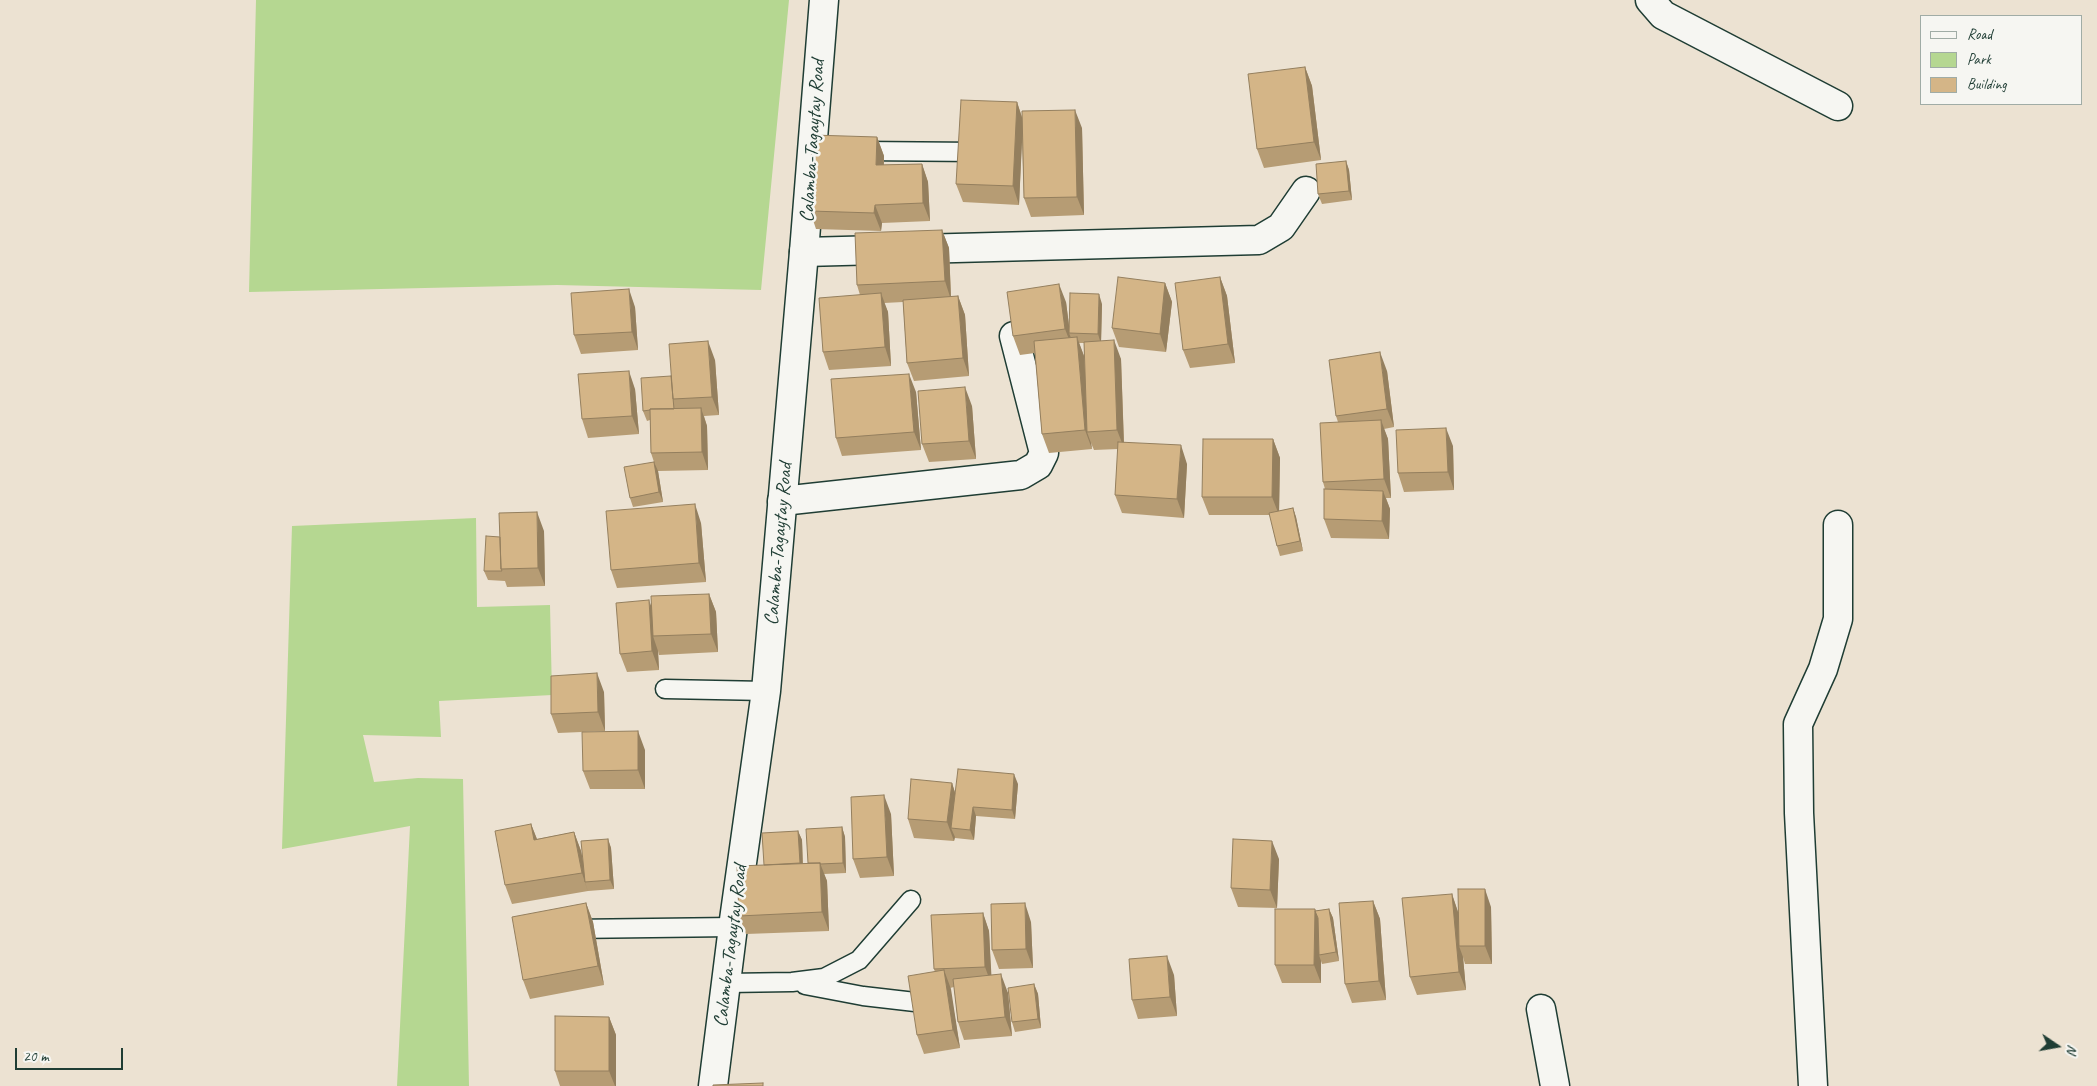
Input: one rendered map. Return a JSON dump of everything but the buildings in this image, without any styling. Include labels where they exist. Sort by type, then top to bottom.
[{"type":"street","name":"Calamba-Tagaytay Road","points":[[713,1086],[766,691],[804,252],[828,151],[824,0]]},
{"type":"street","points":[[1650,0],[1663,15],[1838,106]]},
{"type":"street","points":[[804,252],[1259,240],[1281,227],[1306,191]]},
{"type":"street","points":[[782,501],[1021,475],[1038,465],[1044,453],[1014,336]]},
{"type":"street","points":[[1813,1086],[1799,813],[1798,724],[1823,669],[1838,619],[1838,525]]},
{"type":"street","points":[[1541,1009],[1555,1086]]},
{"type":"lane","points":[[828,151],[979,152]]},
{"type":"lane","points":[[666,689],[766,691]]},
{"type":"lane","points":[[727,983],[792,982],[824,978],[860,960],[911,900]]},
{"type":"lane","points":[[558,932],[565,930],[733,927]]},
{"type":"lane","points":[[792,982],[863,996],[914,1002]]},
{"type":"green space","points":[[256,0],[789,0],[761,290],[557,285],[249,292]]},
{"type":"green space","points":[[476,518],[477,607],[550,605],[552,695],[439,701],[441,737],[363,735],[374,782],[418,778],[463,779],[469,1086],[397,1086],[410,826],[282,849],[292,526]]}]
